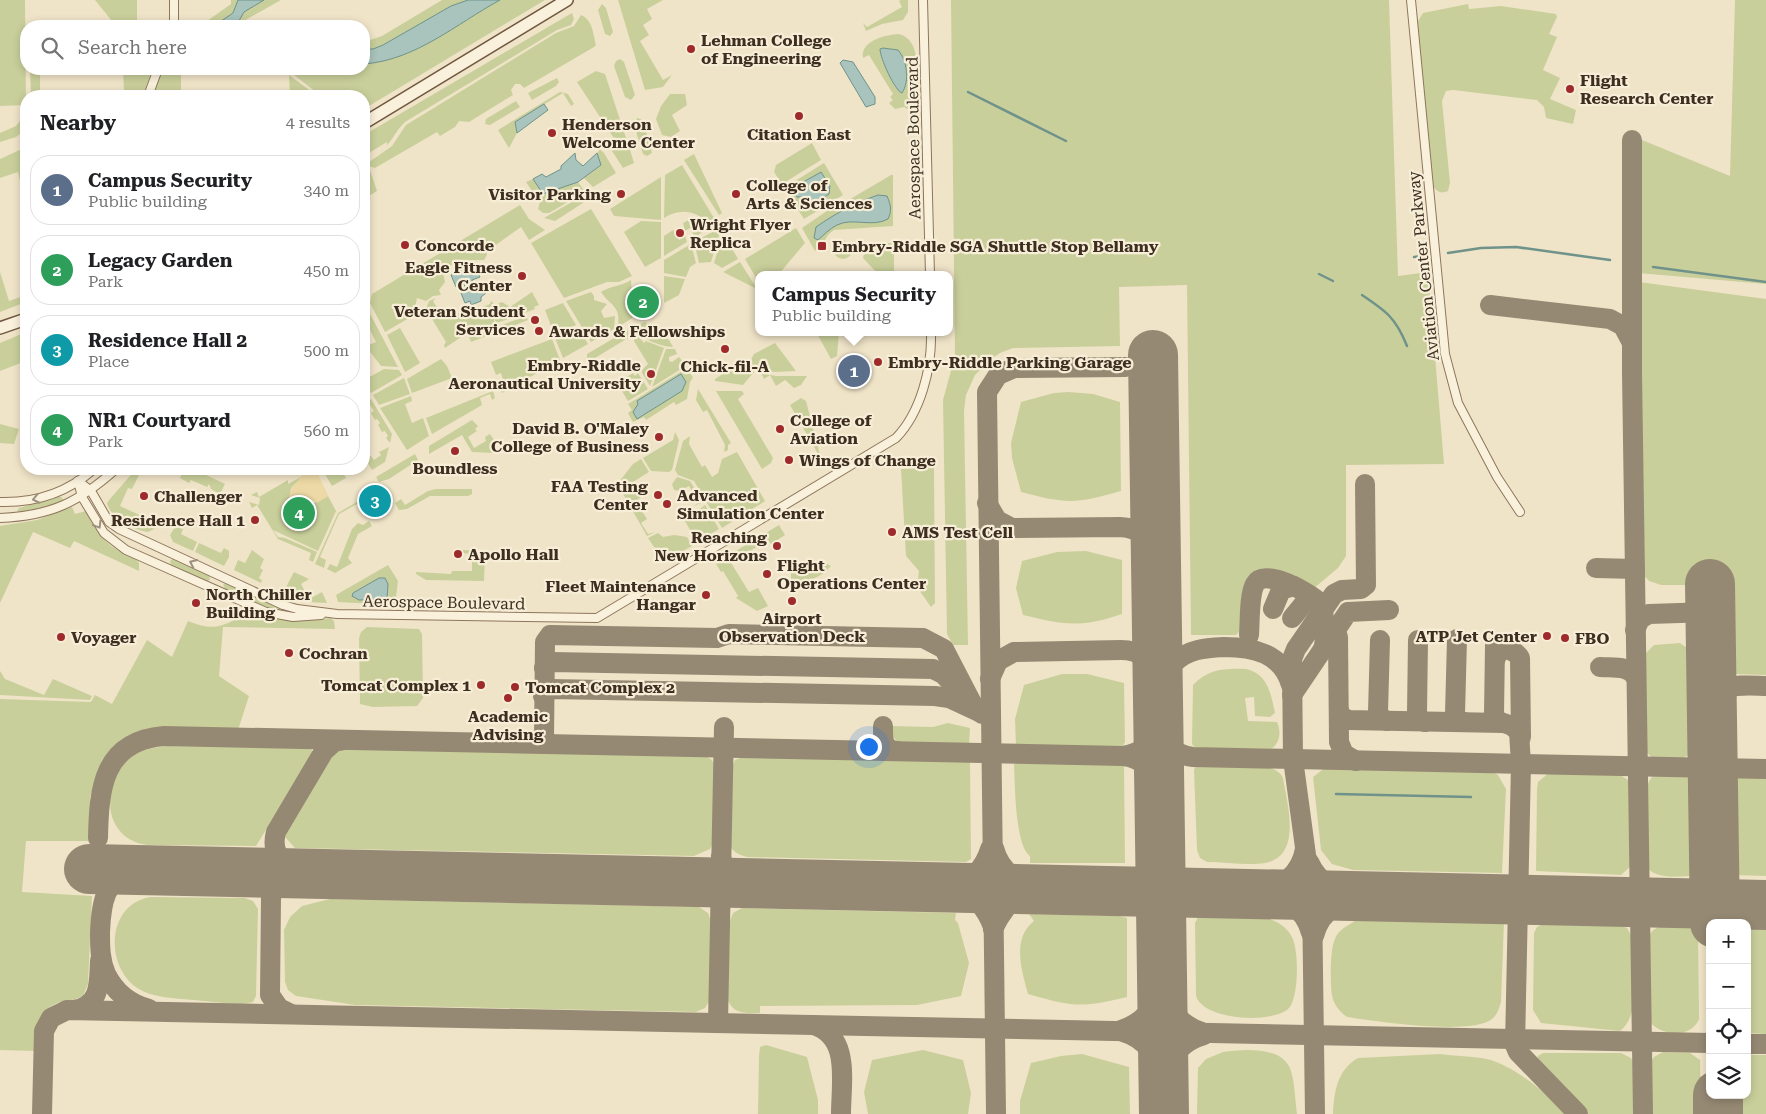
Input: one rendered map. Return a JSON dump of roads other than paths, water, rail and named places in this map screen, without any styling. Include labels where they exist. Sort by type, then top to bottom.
[{"type":"main road","points":[[370,119],[567,0]]},
{"type":"main road","points":[[0,328],[20,321]]},
{"type":"street","points":[[174,0],[174,20]]},
{"type":"street","name":"Aerospace Boulevard","points":[[923,0],[930,271]]},
{"type":"street","name":"Aviation Center Parkway","points":[[1410,0],[1445,354],[1458,403],[1497,477],[1520,512]]},
{"type":"street","points":[[150,90],[156,75]]},
{"type":"street","name":"Aerospace Boulevard","points":[[78,481],[91,491],[109,522],[283,605],[297,609],[337,614],[590,619],[606,614],[896,438],[906,427],[918,402],[930,358],[931,336]]},
{"type":"street","points":[[0,502],[39,499],[78,481],[86,475]]},
{"type":"street","points":[[0,518],[43,513],[65,506],[91,491],[109,475]]},
{"type":"street","name":"Aerospace Boulevard","points":[[78,481],[82,497],[104,533],[112,542],[266,612],[306,617],[337,614]]},
{"type":"street","points":[[11,502],[12,518]]},
{"type":"street","points":[[213,588],[220,575]]},
{"type":"water","points":[[238,0],[264,0],[244,12],[239,20],[223,20],[233,13]]},
{"type":"water","points":[[468,0],[500,0],[435,40],[401,56],[370,63],[370,49],[383,45],[451,6]]},
{"type":"water","points":[[880,49],[898,50],[904,59],[907,77],[902,93],[892,81],[885,66]]},
{"type":"water","points":[[843,60],[853,62],[875,97],[875,104],[866,107],[840,63]]},
{"type":"water","points":[[544,104],[548,110],[517,133],[515,122]]},
{"type":"water","points":[[575,153],[576,160],[583,166],[597,153],[601,165],[578,182],[543,194],[533,179],[542,174],[546,177],[561,169],[561,166]]},
{"type":"water","points":[[821,172],[830,186],[829,194],[813,203],[806,197],[797,197],[795,191],[798,185]]},
{"type":"water","points":[[878,195],[887,196],[890,205],[888,219],[876,223],[843,223],[832,228],[818,240],[814,238],[816,227],[823,222],[854,205]]},
{"type":"water","points":[[475,265],[480,277],[472,280],[474,285],[484,286],[486,293],[481,297],[481,301],[471,305],[470,301],[465,303],[461,293],[466,289],[464,284],[456,287],[451,275]]},
{"type":"water","points":[[681,374],[686,382],[682,391],[637,419],[633,412],[638,404],[637,401]]},
{"type":"water","points":[[379,578],[385,578],[388,584],[387,599],[359,600],[352,596],[353,593]]},
{"type":"waterway","points":[[968,92],[1066,141]]},
{"type":"waterway","points":[[1448,253],[1481,248],[1516,247],[1610,260]]},
{"type":"waterway","points":[[1414,257],[1422,256]]},
{"type":"waterway","points":[[1653,267],[1766,282]]},
{"type":"waterway","points":[[1319,274],[1333,281]]},
{"type":"waterway","points":[[1362,295],[1389,316],[1399,328],[1407,346]]},
{"type":"waterway","points":[[1336,794],[1471,797]]},
{"type":"place","name":"Lehman College of Engineering","points":[[691,49]]},
{"type":"place","name":"Flight Research Center","points":[[1570,89]]},
{"type":"place","name":"Citation East","points":[[799,116]]},
{"type":"place","name":"Henderson Welcome Center","points":[[552,133]]},
{"type":"place","name":"Visitor Parking","points":[[621,194]]},
{"type":"place","name":"College of Arts & Sciences","points":[[736,194]]},
{"type":"place","name":"Wright Flyer Replica","points":[[680,233]]},
{"type":"place","name":"Concorde","points":[[405,245]]},
{"type":"place","name":"Embry-Riddle SGA Shuttle Stop Bellamy","points":[[822,246]]},
{"type":"place","name":"Eagle Fitness Center","points":[[522,276]]},
{"type":"place","name":"Legacy Garden","points":[[643,302]]},
{"type":"place","name":"Veteran Student Services","points":[[535,320]]},
{"type":"place","name":"Awards & Fellowships","points":[[539,331]]},
{"type":"place","name":"Chick-fil-A","points":[[725,349]]},
{"type":"place","name":"Embry-Riddle Parking Garage","points":[[878,362]]},
{"type":"place","name":"Campus Security","points":[[854,371]]},
{"type":"place","name":"Embry-Riddle Aeronautical University","points":[[651,374]]},
{"type":"place","name":"College of Aviation","points":[[780,429]]},
{"type":"place","name":"David B. O'Maley College of Business","points":[[659,437]]},
{"type":"place","name":"Boundless","points":[[455,451]]},
{"type":"place","name":"Wings of Change","points":[[789,460]]},
{"type":"place","name":"FAA Testing Center","points":[[658,495]]},
{"type":"place","name":"Challenger","points":[[144,496]]},
{"type":"place","name":"Residence Hall 2","points":[[375,501]]},
{"type":"place","name":"Advanced Simulation Center","points":[[667,504]]},
{"type":"place","name":"NR1 Courtyard","points":[[299,513]]},
{"type":"place","name":"Residence Hall 1","points":[[255,520]]},
{"type":"place","name":"AMS Test Cell","points":[[892,532]]},
{"type":"place","name":"Reaching New Horizons","points":[[777,546]]},
{"type":"place","name":"Apollo Hall","points":[[458,554]]},
{"type":"place","name":"Flight Operations Center","points":[[767,574]]},
{"type":"place","name":"Fleet Maintenance Hangar","points":[[706,595]]},
{"type":"place","name":"Airport Observation Deck","points":[[792,601]]},
{"type":"place","name":"North Chiller Building","points":[[196,603]]},
{"type":"place","name":"ATP Jet Center","points":[[1547,636]]},
{"type":"place","name":"Voyager","points":[[61,637]]},
{"type":"place","name":"FBO","points":[[1565,638]]},
{"type":"place","name":"Cochran","points":[[289,653]]},
{"type":"place","name":"Tomcat Complex 1","points":[[481,685]]},
{"type":"place","name":"Tomcat Complex 2","points":[[515,687]]},
{"type":"place","name":"Academic Advising","points":[[508,698]]}]
